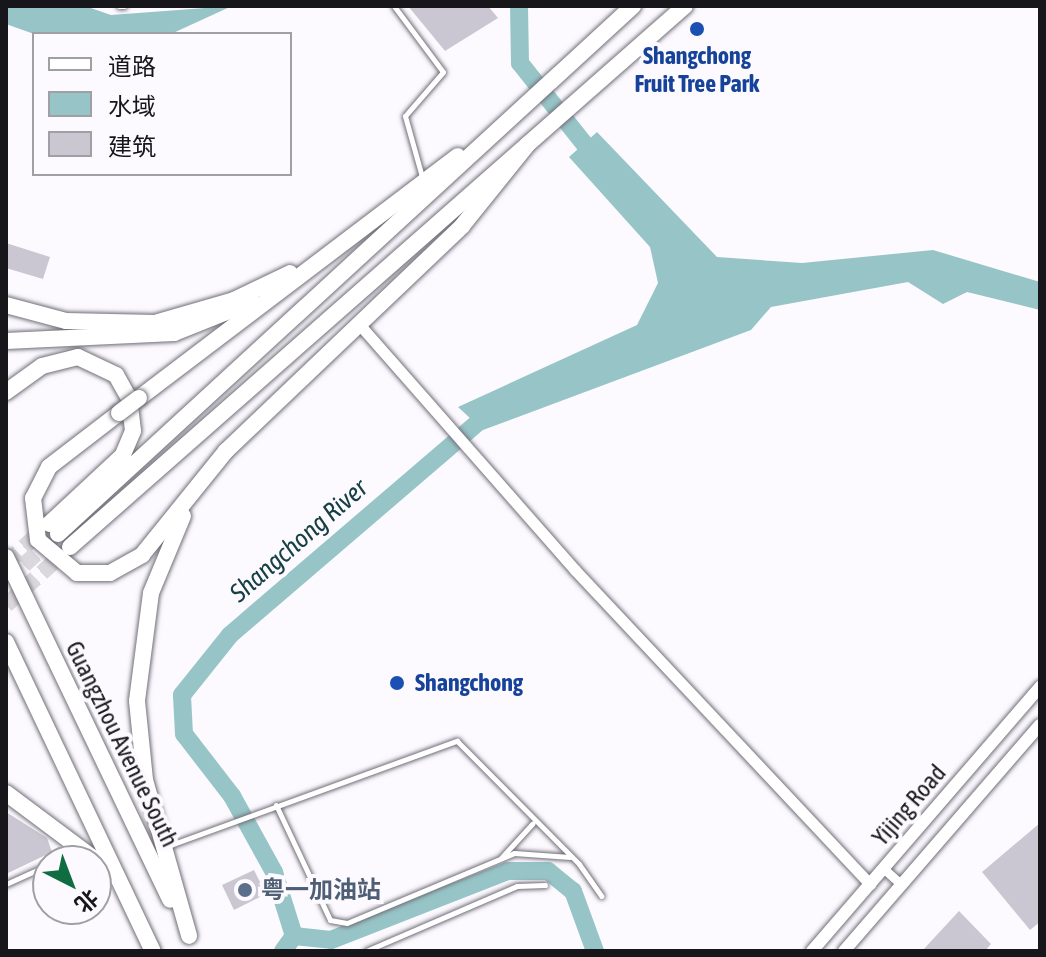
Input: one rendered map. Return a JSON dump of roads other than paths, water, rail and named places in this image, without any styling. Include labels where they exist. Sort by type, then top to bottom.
[{"type":"highway","points":[[6,392],[42,366],[78,357],[116,375],[129,398],[133,431],[123,455],[53,529],[633,6]]},
{"type":"highway","points":[[70,547],[685,6]]},
{"type":"highway","points":[[501,124],[49,467],[33,498],[38,540],[77,573],[110,573],[142,555],[226,451],[491,195],[528,144]]},
{"type":"highway","points":[[6,305],[66,321],[155,323],[234,300],[337,247]]},
{"type":"highway","points":[[6,341],[137,337],[199,326],[240,309],[337,247]]},
{"type":"highway","points":[[193,943],[163,848],[140,741],[144,628],[172,538],[226,451]]},
{"type":"highway","name":"Guangzhou Avenue South","points":[[6,557],[193,943]]},
{"type":"highway","points":[[6,642],[153,951]]},
{"type":"highway","points":[[6,663],[31,695]]},
{"type":"highway","points":[[6,793],[79,845]]},
{"type":"highway","points":[[112,873],[118,878]]},
{"type":"main road","name":"Yijing Road","points":[[812,951],[1040,687]]},
{"type":"main road","name":"Yijing Road","points":[[844,951],[1040,725]]},
{"type":"street","points":[[359,324],[575,570],[870,884]]},
{"type":"street","points":[[883,868],[901,884]]},
{"type":"lane","points":[[394,6],[443,72],[405,116],[423,182]]},
{"type":"lane","points":[[163,848],[457,741],[533,823],[570,857],[601,896]]},
{"type":"lane","points":[[276,805],[330,920],[347,923],[500,859],[570,857]]},
{"type":"lane","points":[[500,859],[533,823]]},
{"type":"lane","points":[[6,884],[32,872]]},
{"type":"lane","points":[[366,951],[517,884],[545,885]]},
{"type":"water","points":[[6,6],[85,6],[111,15],[232,6],[175,32],[32,33],[6,24]]},
{"type":"water","points":[[597,132],[717,257],[802,263],[933,250],[1040,282],[1040,310],[967,292],[943,304],[908,282],[771,307],[751,330],[483,430],[458,407],[637,325],[658,283],[650,247],[569,157]]},
{"type":"waterway","points":[[519,6],[520,63],[598,161]]},
{"type":"waterway","name":"Shangchong River","points":[[283,951],[294,936],[274,872],[232,796],[184,734],[182,695],[230,635],[494,409]]},
{"type":"waterway","points":[[294,936],[331,940],[508,871],[548,871],[573,891],[595,951]]},
{"type":"tunnel","points":[[6,563],[45,528]]},
{"type":"tunnel","points":[[6,581],[58,534]]},
{"type":"tunnel","points":[[6,605],[67,550]]},
{"type":"place","name":"Shangchong Fruit Tree Park","points":[[697,29]]},
{"type":"place","name":"Shangchong","points":[[397,683]]},
{"type":"place","name":"粤一加油站","points":[[245,890]]}]
